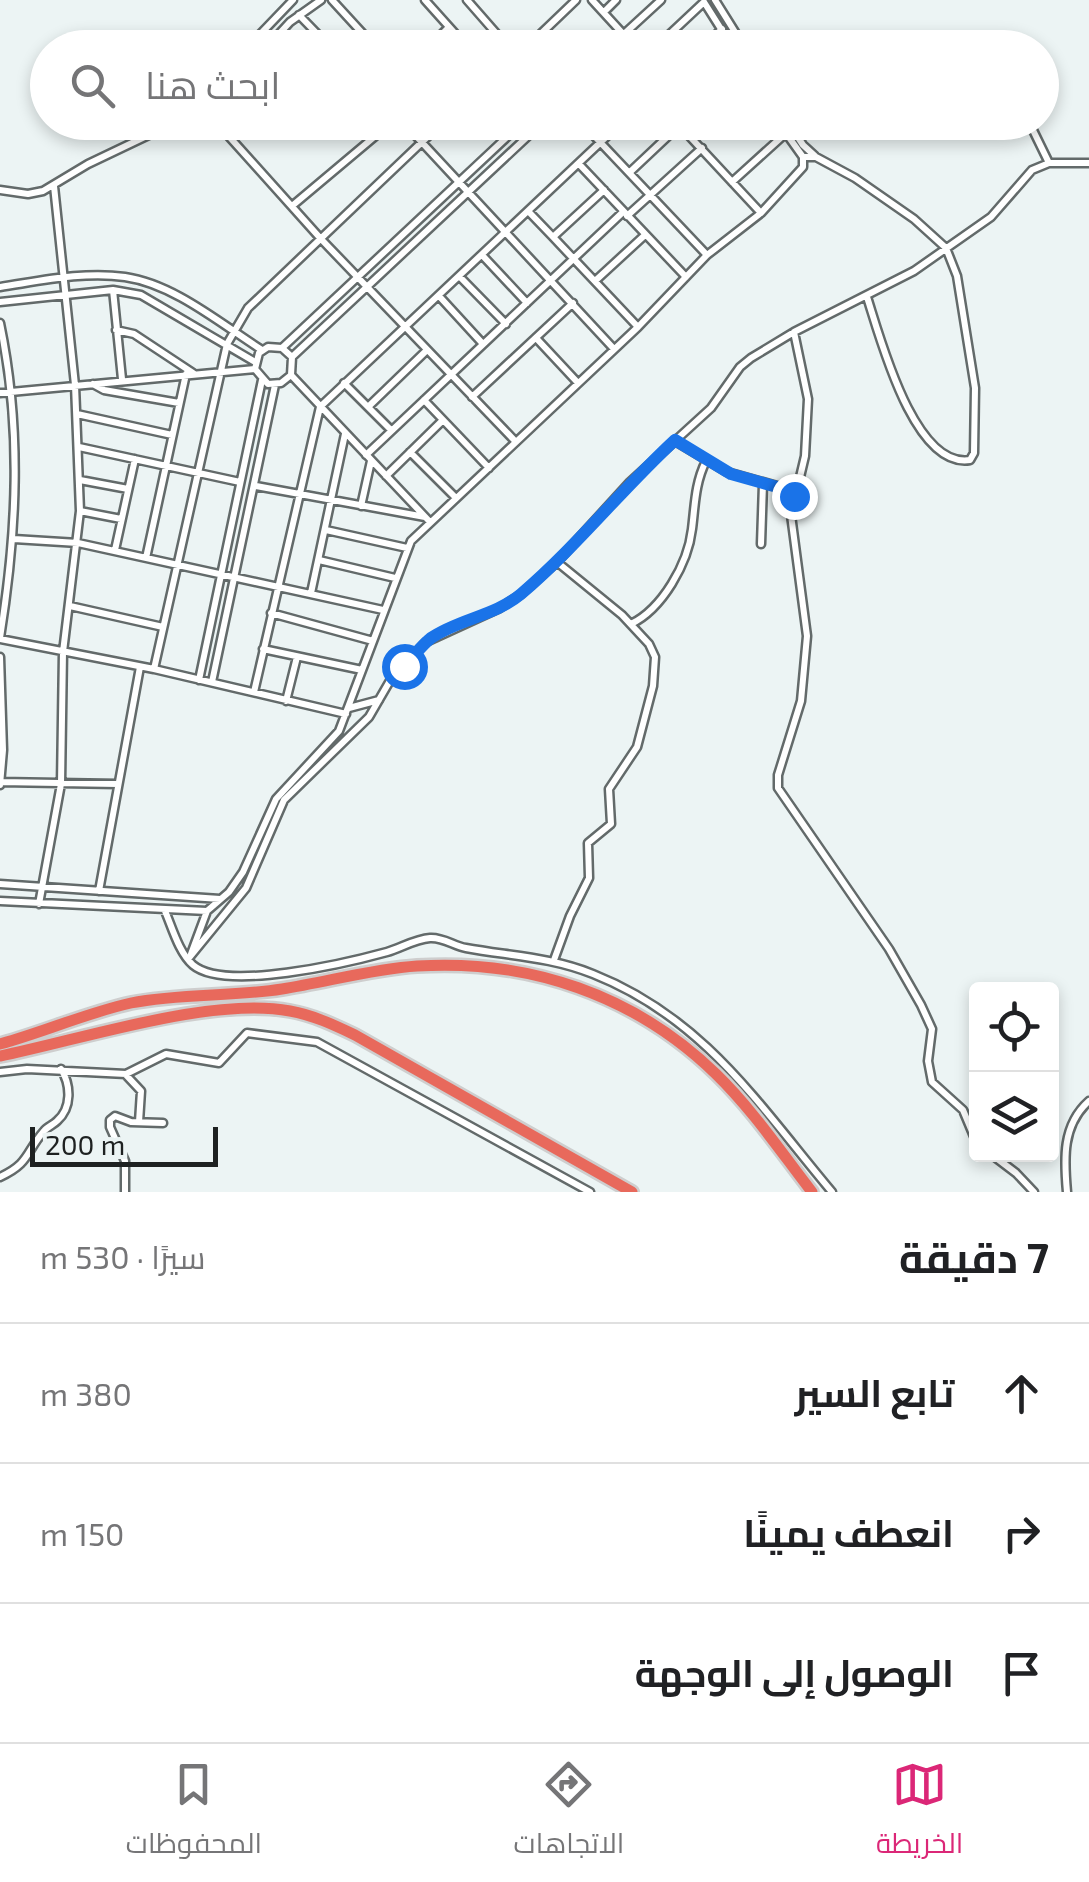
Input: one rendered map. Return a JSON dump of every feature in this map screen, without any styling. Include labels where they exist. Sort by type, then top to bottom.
[{"type":"highway","points":[[0,1044],[131,1004],[188,995],[277,990],[417,966],[516,970],[599,995],[675,1038],[735,1094],[812,1192]]},
{"type":"highway","points":[[0,1056],[190,1015],[252,1008],[287,1010],[355,1034],[632,1192]]},
{"type":"street","points":[[265,30],[293,0]]},
{"type":"street","points":[[284,30],[321,0]]},
{"type":"street","points":[[332,0],[360,30]]},
{"type":"street","points":[[424,0],[452,30]]},
{"type":"street","points":[[467,0],[494,30]]},
{"type":"street","points":[[545,30],[576,0]]},
{"type":"street","points":[[592,0],[620,30]]},
{"type":"street","points":[[604,12],[616,0]]},
{"type":"street","points":[[628,30],[661,0]]},
{"type":"street","points":[[714,0],[734,30]]},
{"type":"street","points":[[674,30],[704,1],[722,30]]},
{"type":"street","points":[[299,15],[313,30]]},
{"type":"street","points":[[446,30],[449,27]]},
{"type":"street","points":[[0,190],[28,194],[54,186],[88,164],[138,140]]},
{"type":"street","points":[[232,140],[516,442]]},
{"type":"street","points":[[292,206],[371,140]]},
{"type":"street","points":[[282,348],[504,140]]},
{"type":"street","points":[[428,520],[291,375],[292,357],[525,140]]},
{"type":"street","points":[[597,140],[707,255]]},
{"type":"street","points":[[254,692],[320,407],[603,140]]},
{"type":"street","points":[[630,172],[664,140]]},
{"type":"street","points":[[695,140],[760,213]]},
{"type":"street","points":[[732,182],[778,140]]},
{"type":"street","points":[[188,959],[208,912],[243,872],[276,799],[335,738],[407,548],[428,520],[638,327],[707,255],[760,213],[803,167],[803,157],[790,140]]},
{"type":"street","points":[[800,140],[816,156],[892,203],[946,248],[957,276],[975,388],[974,453],[970,460],[949,457],[920,431],[888,360],[866,296]]},
{"type":"street","points":[[1038,140],[1050,164]]},
{"type":"street","points":[[154,669],[232,331],[248,308],[422,142],[614,348]]},
{"type":"street","points":[[361,506],[368,458],[392,430],[574,259],[702,148]]},
{"type":"street","points":[[803,157],[816,156]]},
{"type":"street","points":[[188,959],[246,888],[284,800],[369,717],[391,679],[426,642],[510,602],[557,562],[630,482],[718,401],[740,367],[794,332],[903,278],[991,217],[1032,170],[1050,164],[1089,163]]},
{"type":"street","points":[[579,164],[686,278]]},
{"type":"street","points":[[39,904],[61,784],[63,652],[80,511],[75,385],[54,186]]},
{"type":"street","points":[[554,237],[604,190]]},
{"type":"street","points":[[528,210],[638,327]]},
{"type":"street","points":[[596,281],[645,235]]},
{"type":"street","points":[[482,255],[527,303]]},
{"type":"street","points":[[0,286],[118,276],[142,281],[168,292],[262,350],[276,346],[292,357]]},
{"type":"street","points":[[460,276],[506,324]]},
{"type":"street","points":[[113,290],[122,379]]},
{"type":"street","points":[[0,302],[113,290],[148,297],[255,366],[262,380],[199,680]]},
{"type":"street","points":[[439,296],[483,344]]},
{"type":"street","points":[[472,398],[573,303]]},
{"type":"street","points":[[0,323],[17,452],[14,539],[0,639],[347,711],[380,700]]},
{"type":"street","points":[[116,330],[134,334],[190,374]]},
{"type":"street","points":[[794,332],[808,399],[805,456],[791,526],[807,636],[801,702],[778,788],[889,948],[921,1004],[932,1030],[928,1061],[932,1082],[963,1110],[969,1124]]},
{"type":"street","points":[[536,338],[578,383]]},
{"type":"street","points":[[255,366],[262,350]]},
{"type":"street","points":[[368,406],[427,350]]},
{"type":"street","points":[[0,393],[255,366]]},
{"type":"street","points":[[146,558],[179,403],[190,374]]},
{"type":"street","points":[[262,380],[275,384],[291,375]]},
{"type":"street","points":[[90,383],[104,390],[179,403]]},
{"type":"street","points":[[344,383],[392,430]]},
{"type":"street","points":[[212,682],[275,384]]},
{"type":"street","points":[[424,400],[489,468]]},
{"type":"street","points":[[77,414],[172,436]]},
{"type":"street","points":[[386,476],[443,420]]},
{"type":"street","points":[[311,592],[346,434]]},
{"type":"street","points":[[675,440],[706,461],[795,492]]},
{"type":"street","points":[[79,447],[240,482]]},
{"type":"street","points":[[410,452],[456,498]]},
{"type":"street","points":[[116,550],[135,459]]},
{"type":"street","points":[[631,624],[670,591],[692,532],[698,478],[706,461]]},
{"type":"street","points":[[80,480],[128,489]]},
{"type":"street","points":[[761,544],[763,484]]},
{"type":"street","points":[[256,486],[428,520]]},
{"type":"street","points":[[80,511],[121,519]]},
{"type":"street","points":[[326,530],[407,548]]},
{"type":"street","points":[[14,539],[78,542],[384,610]]},
{"type":"street","points":[[319,560],[394,578]]},
{"type":"street","points":[[554,960],[589,878],[588,845],[611,824],[608,789],[635,752],[654,686],[654,654],[631,624],[557,562]]},
{"type":"street","points":[[70,606],[163,627]]},
{"type":"street","points":[[271,613],[373,641]]},
{"type":"street","points":[[264,649],[362,670]]},
{"type":"street","points":[[286,701],[297,656]]},
{"type":"street","points":[[0,657],[0,783],[118,784]]},
{"type":"street","points":[[99,891],[140,666]]},
{"type":"street","points":[[0,884],[222,900]]},
{"type":"street","points":[[0,902],[208,912]]},
{"type":"street","points":[[165,911],[188,959],[205,970],[242,977],[264,977],[377,955],[432,938],[472,949],[554,960],[613,982],[682,1023],[726,1063],[832,1192]]},
{"type":"street","points":[[0,1072],[126,1074],[166,1054],[219,1063],[242,1038],[252,1033],[316,1042],[590,1192]]},
{"type":"street","points":[[0,1177],[24,1163],[44,1131],[62,1116],[69,1094],[68,1080],[61,1070]]},
{"type":"street","points":[[126,1074],[141,1092],[139,1122]]},
{"type":"street","points":[[1067,1192],[1065,1148],[1077,1114],[1089,1101]]},
{"type":"street","points":[[125,1192],[125,1160],[110,1123],[115,1116],[163,1123]]},
{"type":"street","points":[[1001,1162],[1034,1192]]},
{"type":"route","points":[[404,666],[436,635],[500,608],[520,594],[557,562],[630,482],[675,440],[724,471],[795,492],[794,496]]}]
